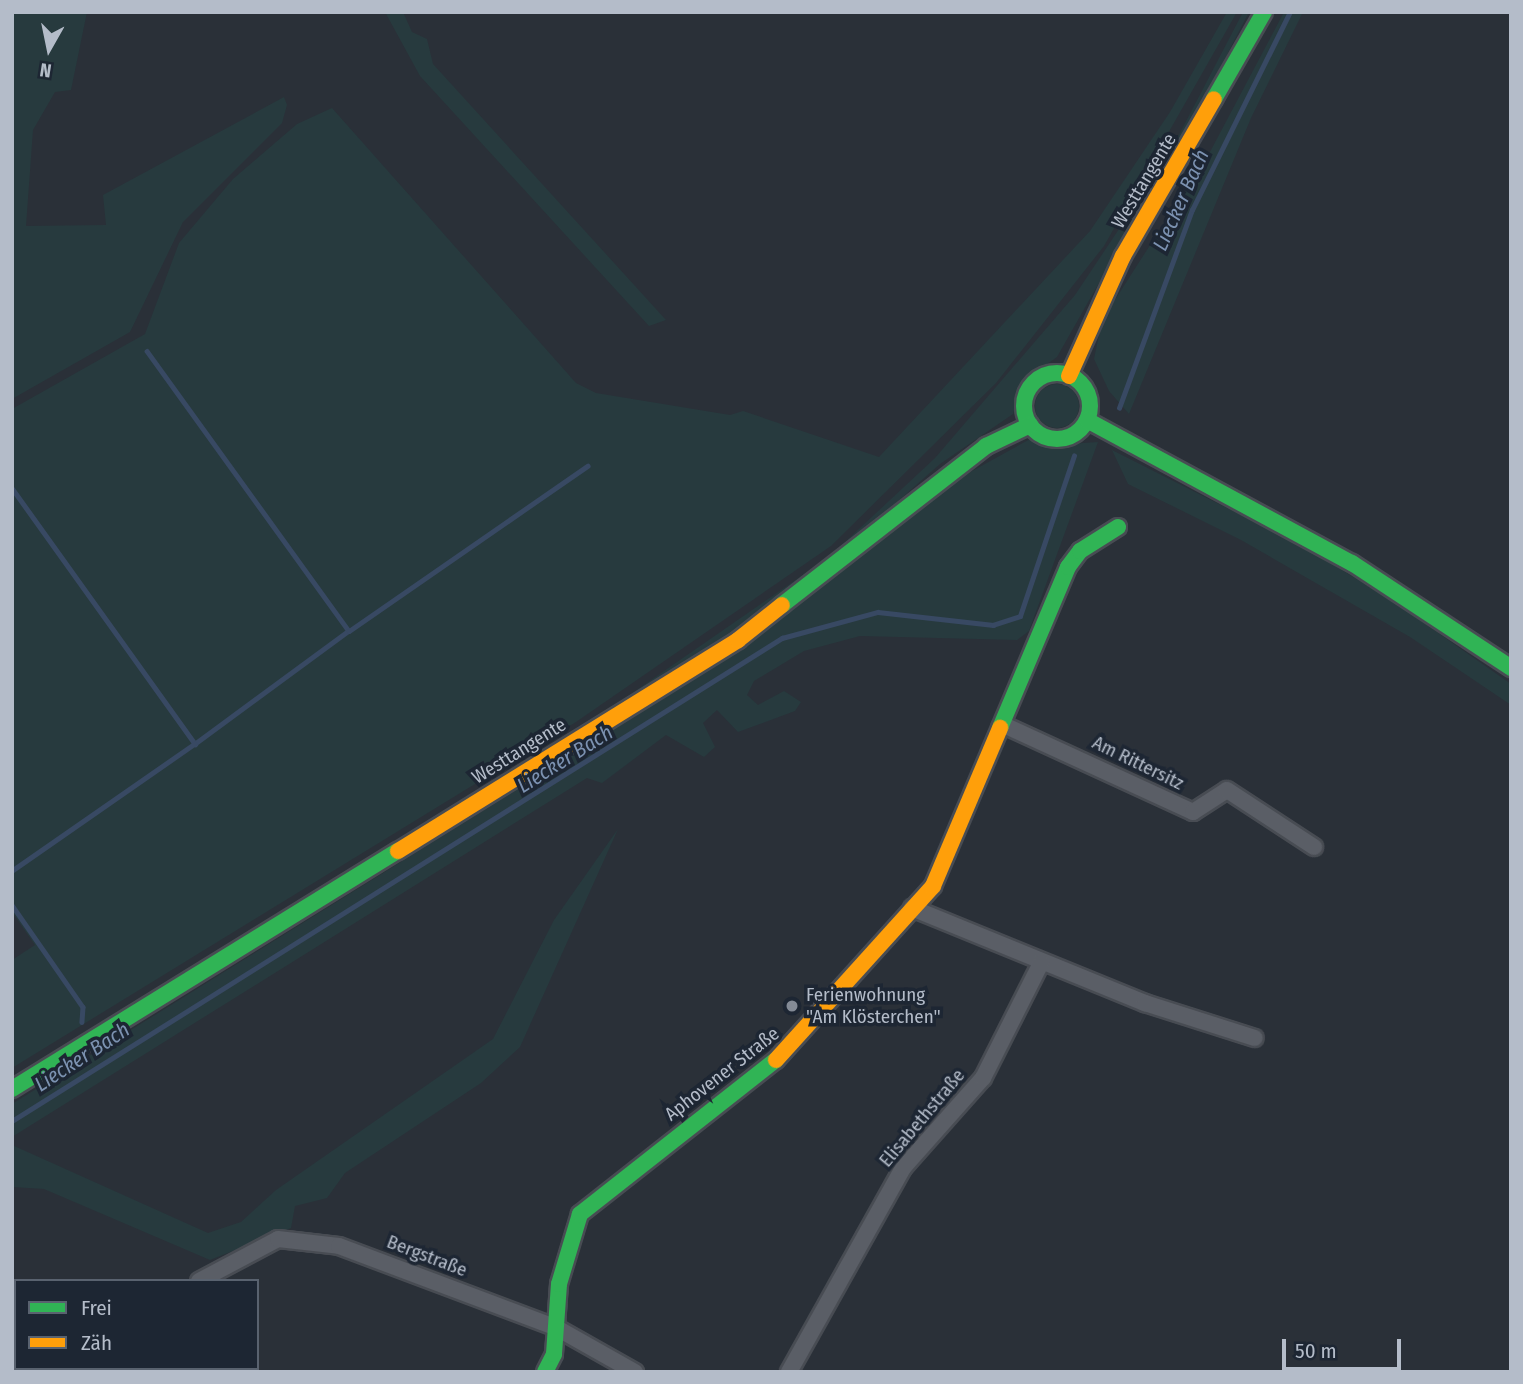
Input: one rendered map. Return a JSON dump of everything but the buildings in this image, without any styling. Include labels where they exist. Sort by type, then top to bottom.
[{"type":"main road","name":"Westtangente","points":[[1069,376],[1123,256],[1264,12]]},
{"type":"main road","points":[[1051,374],[1069,376],[1086,389],[1087,420],[1065,438],[1046,437],[1030,425],[1025,398],[1034,382],[1051,374]]},
{"type":"main road","points":[[1087,420],[1352,563],[1511,668]]},
{"type":"main road","name":"Westtangente","points":[[12,1089],[738,639],[986,446],[1030,425]]},
{"type":"main road","name":"Aphovener Straße","points":[[545,1372],[554,1354],[559,1284],[580,1214],[791,1048],[933,887],[1006,726],[1068,567],[1080,551],[1118,527]]},
{"type":"street","name":"Am Rittersitz","points":[[1006,726],[1193,812],[1227,790],[1314,847]]},
{"type":"street","points":[[912,908],[1041,963],[1255,1038]]},
{"type":"street","name":"Elisabethstraße","points":[[789,1372],[903,1168],[983,1078],[1041,963]]},
{"type":"street","name":"Bergstraße","points":[[203,1279],[278,1239],[339,1246],[555,1327],[635,1372]]},
{"type":"green space","points":[[12,12],[87,12],[71,90],[55,92],[33,130],[26,226],[106,225],[103,195],[284,97],[287,105],[282,123],[183,222],[130,332],[12,399]]},
{"type":"green space","points":[[385,12],[403,12],[412,32],[427,39],[433,64],[666,320],[649,326],[420,76]]},
{"type":"green space","points":[[1227,12],[1237,12],[1104,246],[996,383],[831,546],[576,722],[12,1068],[12,960],[35,945],[12,912],[12,409],[145,334],[179,243],[233,179],[297,124],[332,108],[576,383],[596,393],[730,415],[743,411],[879,457],[1090,231],[1170,112]]},
{"type":"green space","points":[[1243,12],[1249,12],[1215,78],[1057,357],[1022,382],[1013,414],[940,464],[832,554],[935,458],[1075,295],[1169,154]]},
{"type":"green space","points":[[1284,12],[1303,12],[1251,118],[1129,414],[1109,391],[1094,359],[1102,320],[1211,150]]},
{"type":"green space","points":[[1057,384],[1066,385],[1073,390],[1078,397],[1078,415],[1073,422],[1066,427],[1057,428],[1048,427],[1041,422],[1036,415],[1035,406],[1036,397],[1041,390],[1048,385]]},
{"type":"green space","points":[[1032,438],[1053,445],[1098,442],[1029,631],[1017,640],[860,636],[804,651],[754,681],[747,695],[758,705],[784,691],[801,702],[795,711],[738,732],[717,710],[703,723],[715,747],[704,757],[666,735],[602,783],[587,778],[12,1137],[12,1104],[725,660],[965,475]]},
{"type":"green space","points":[[1112,450],[1306,548],[1394,602],[1511,684],[1511,705],[1410,637],[1241,540],[1128,484]]},
{"type":"green space","points":[[827,558],[732,633],[12,1080],[628,696]]},
{"type":"green space","points":[[618,829],[520,1047],[481,1083],[345,1173],[327,1198],[295,1206],[291,1228],[210,1260],[44,1189],[12,1187],[12,1145],[208,1233],[241,1222],[276,1190],[493,1039],[554,920]]},
{"type":"waterway","name":"Liecker Bach","points":[[1119,408],[1192,210],[1290,12]]},
{"type":"waterway","points":[[147,351],[349,631],[195,744]]},
{"type":"waterway","name":"Liecker Bach","points":[[12,1121],[782,638],[878,612],[993,625],[1020,616],[1074,456]]},
{"type":"waterway","points":[[349,631],[587,466]]},
{"type":"waterway","points":[[12,488],[195,744],[12,871]]},
{"type":"waterway","points":[[12,905],[83,1007],[82,1022]]},
{"type":"traffic: fast","points":[[1214,99],[1264,12]]},
{"type":"traffic: fast","points":[[1057,373],[1070,376],[1080,383],[1087,393],[1090,406],[1087,419],[1080,429],[1070,436],[1057,439],[1044,436],[1034,429],[1027,419],[1024,406],[1027,393],[1034,383],[1044,376],[1057,373]]},
{"type":"traffic: fast","points":[[1087,420],[1352,563],[1511,668]]},
{"type":"traffic: fast","points":[[782,605],[986,446],[1030,425]]},
{"type":"traffic: fast","points":[[1000,728],[1068,567],[1080,551],[1118,527]]},
{"type":"traffic: fast","points":[[12,1089],[398,851]]},
{"type":"traffic: fast","points":[[545,1372],[554,1354],[559,1284],[580,1214],[776,1060]]},
{"type":"traffic: slow","points":[[1069,376],[1123,256],[1214,99]]},
{"type":"traffic: slow","points":[[398,851],[738,640],[782,605]]},
{"type":"traffic: slow","points":[[776,1060],[933,886],[1000,728]]},
{"type":"place","name":"Ferienwohnung \"Am Klösterchen\"","points":[[792,1006]]}]
